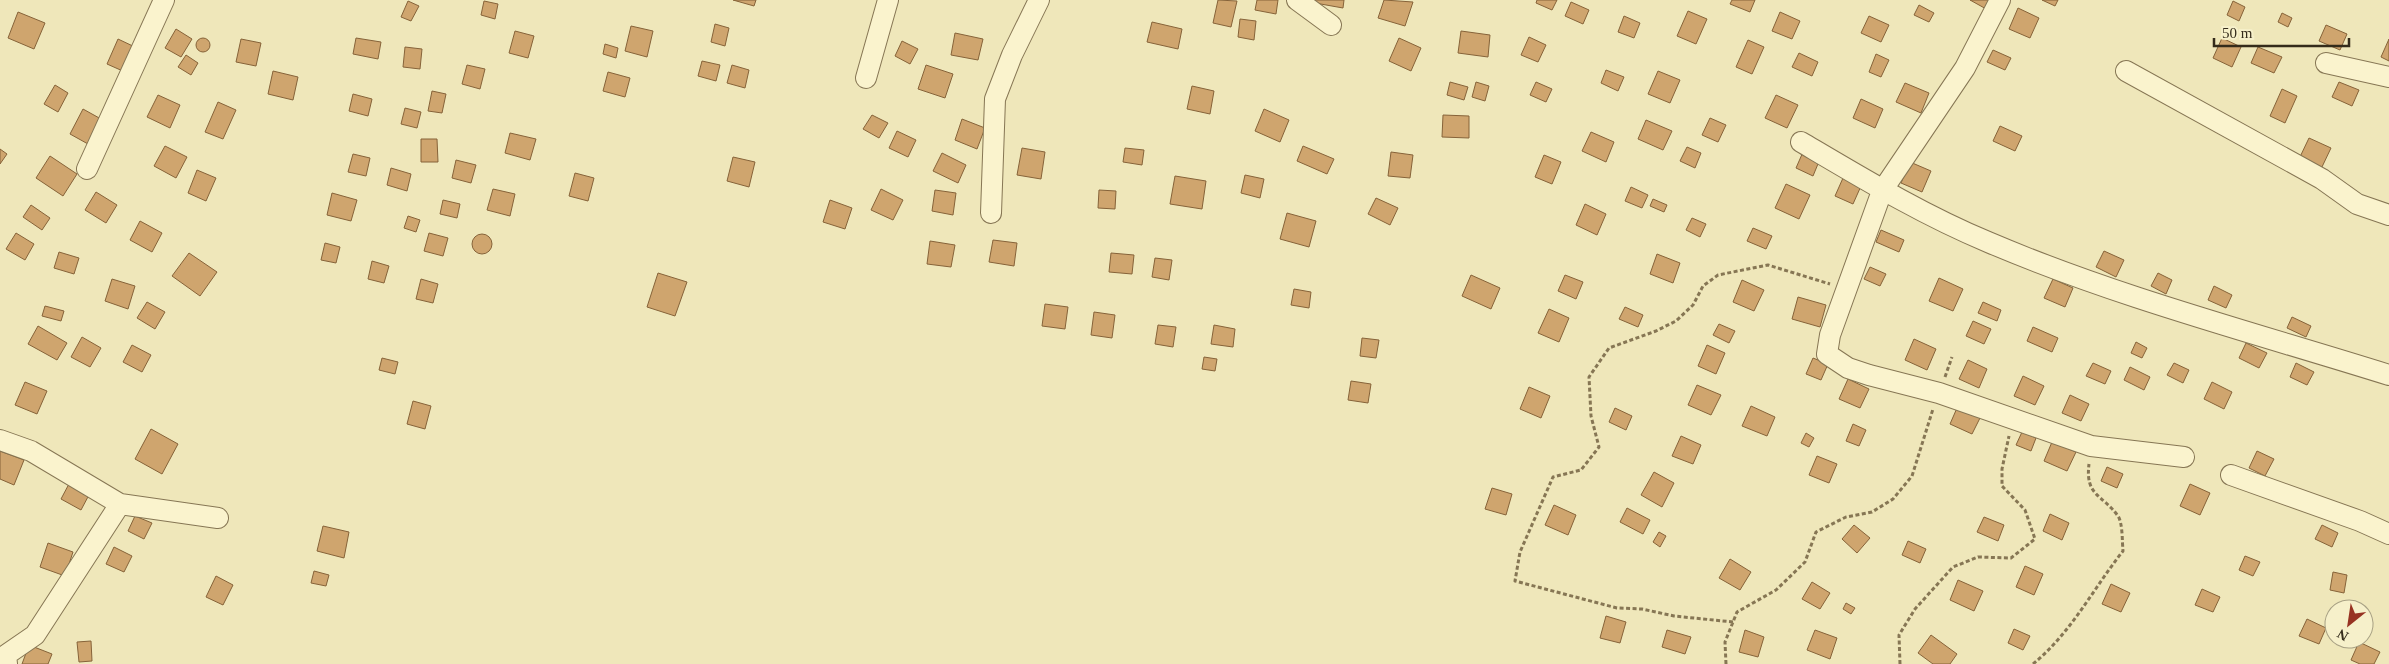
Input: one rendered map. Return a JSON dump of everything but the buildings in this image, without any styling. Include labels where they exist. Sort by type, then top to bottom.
[{"type":"street","points":[[87,169],[164,0]]},
{"type":"street","points":[[866,78],[888,0]]},
{"type":"street","points":[[991,213],[995,99],[1012,55],[1039,0]]},
{"type":"street","points":[[1298,0],[1331,25]]},
{"type":"street","points":[[2000,0],[1965,68],[1882,190],[1848,290],[1830,335],[1827,354],[1848,368],[1869,376],[1939,393],[2091,446],[2184,457]]},
{"type":"street","points":[[2326,63],[2389,77]]},
{"type":"street","points":[[2126,71],[2322,179],[2356,204],[2389,215]]},
{"type":"street","points":[[1802,142],[1882,190],[1986,242],[2090,282],[2389,374]]},
{"type":"street","points":[[0,440],[31,451],[120,504],[218,518]]},
{"type":"street","points":[[2231,475],[2360,521],[2389,534]]},
{"type":"street","points":[[7,664],[6,655],[35,635],[120,504]]},
{"type":"path","points":[[1733,622],[1674,616],[1642,609],[1617,608],[1515,582],[1520,552],[1553,477],[1581,470],[1599,447],[1591,416],[1588,378],[1609,348],[1656,331],[1676,321],[1693,305],[1703,286],[1718,275],[1768,265],[1848,290]]},
{"type":"path","points":[[1726,664],[1725,642],[1737,612],[1776,590],[1805,562],[1816,532],[1846,517],[1872,512],[1893,499],[1912,476],[1952,357]]},
{"type":"path","points":[[1900,664],[1899,635],[1916,609],[1953,567],[1978,557],[2011,558],[2035,539],[2026,510],[2002,486],[2005,449],[2014,419]]},
{"type":"path","points":[[2033,664],[2048,652],[2080,614],[2098,583],[2123,551],[2119,517],[2091,490],[2087,477],[2091,446]]}]
